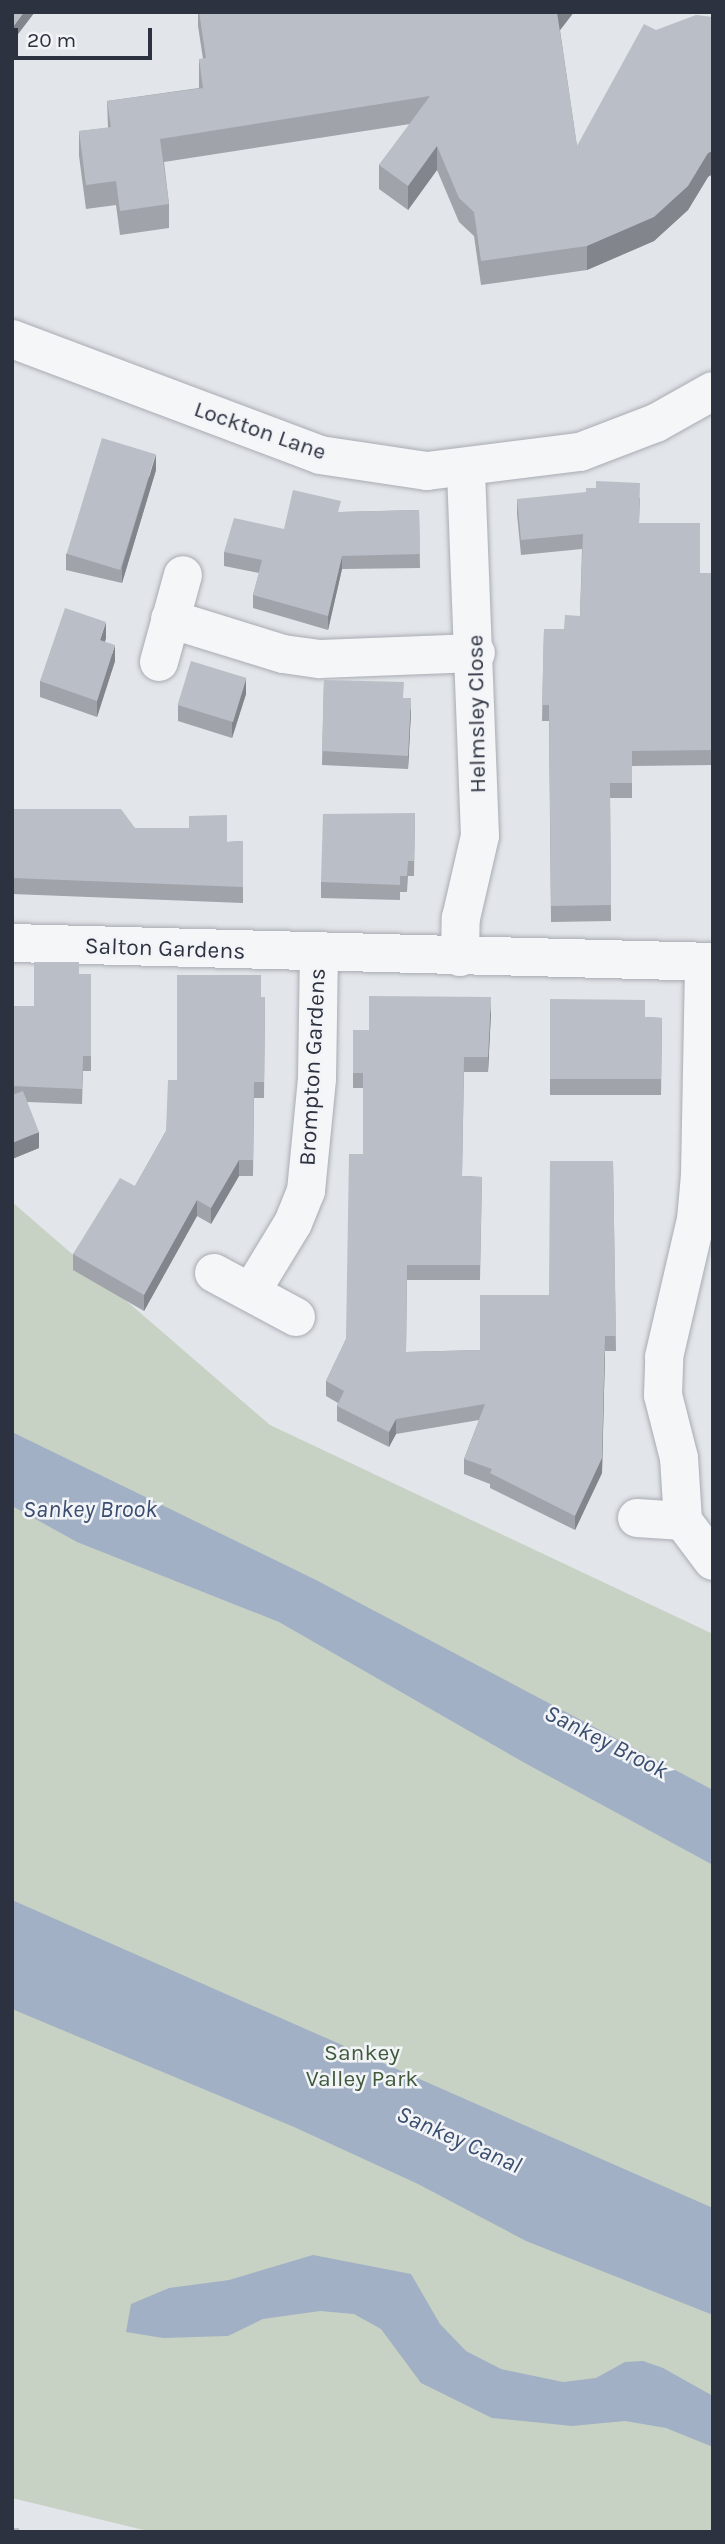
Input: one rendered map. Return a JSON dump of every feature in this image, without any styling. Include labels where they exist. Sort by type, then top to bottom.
[{"type":"street","name":"Lockton Lane","points":[[12,339],[320,455],[427,471],[466,469],[580,452],[656,423],[713,391]]},
{"type":"street","name":"Helmsley Close","points":[[460,957],[461,918],[480,836],[476,653],[466,469]]},
{"type":"street","points":[[159,662],[183,575]]},
{"type":"street","points":[[170,619],[283,654],[320,659],[476,653]]},
{"type":"street","name":"Salton Gardens","points":[[12,943],[319,953]]},
{"type":"street","points":[[319,953],[708,962],[696,1220],[664,1357],[663,1395],[679,1458],[683,1521],[713,1561]]},
{"type":"street","name":"Brompton Gardens","points":[[251,1292],[293,1223],[306,1191],[317,1079],[319,953]]},
{"type":"street","points":[[214,1273],[296,1317]]},
{"type":"street","points":[[637,1518],[683,1521]]},
{"type":"green space","name":"Sankey Valley Park","points":[[12,1202],[270,1425],[713,1634],[713,2532],[152,2532],[12,2498]]},
{"type":"water","name":"Sankey Brook","points":[[12,1432],[316,1580],[713,1790],[713,1865],[523,1762],[279,1622],[77,1542],[12,1506]]},
{"type":"water","name":"Sankey Canal","points":[[12,1900],[713,2208],[713,2315],[526,2241],[418,2184],[294,2127],[12,2009]]},
{"type":"water","points":[[313,2255],[411,2274],[440,2324],[466,2351],[501,2369],[563,2382],[596,2378],[625,2362],[643,2361],[663,2368],[713,2396],[713,2447],[666,2428],[625,2421],[572,2426],[492,2418],[421,2383],[381,2329],[354,2314],[320,2311],[263,2319],[228,2336],[163,2338],[126,2332],[131,2304],[169,2288],[229,2280]]},
{"type":"building","points":[[12,12],[24,12],[12,28]]},
{"type":"building","points":[[199,12],[557,12],[577,146],[644,24],[656,30],[696,15],[713,17],[713,150],[708,153],[688,186],[654,217],[587,246],[481,261],[474,212],[459,198],[437,146],[408,186],[379,165],[430,96],[160,139],[169,204],[120,211],[116,181],[86,185],[79,131],[111,127],[107,101],[203,88],[199,59],[206,58]]},
{"type":"building","points":[[102,438],[156,454],[120,570],[67,554]]},
{"type":"building","points":[[596,481],[640,483],[639,523],[700,523],[700,573],[713,573],[713,750],[632,751],[632,783],[610,783],[611,905],[551,906],[549,705],[542,705],[544,629],[564,629],[565,615],[580,616],[583,534],[521,540],[517,499],[586,492],[586,488],[596,488]]},
{"type":"building","points":[[293,490],[341,501],[338,512],[419,510],[420,554],[342,556],[328,616],[253,595],[262,560],[224,552],[234,518],[284,529]]},
{"type":"building","points":[[65,608],[106,622],[100,640],[115,645],[97,701],[40,681]]},
{"type":"building","points":[[191,661],[246,678],[233,722],[178,705]]},
{"type":"building","points":[[324,680],[404,682],[403,698],[411,698],[408,756],[322,751]]},
{"type":"building","points":[[12,809],[121,809],[135,828],[189,828],[189,816],[227,815],[227,842],[243,841],[243,887],[12,878]]},
{"type":"building","points":[[415,813],[414,861],[408,861],[407,876],[400,876],[400,885],[321,882],[323,814]]},
{"type":"building","points":[[34,962],[79,962],[79,974],[91,974],[91,1056],[83,1056],[82,1089],[12,1086],[12,1006],[34,1006]]},
{"type":"building","points":[[177,975],[261,975],[261,997],[265,997],[264,1082],[254,1082],[253,1160],[239,1160],[211,1208],[197,1200],[144,1295],[73,1254],[120,1178],[135,1186],[166,1131],[168,1080],[177,1080]]},
{"type":"building","points":[[369,996],[491,997],[488,1057],[464,1057],[462,1176],[482,1177],[480,1265],[407,1265],[406,1352],[480,1350],[480,1295],[549,1295],[550,1161],[613,1161],[616,1336],[605,1336],[602,1458],[575,1516],[490,1473],[492,1469],[464,1459],[485,1404],[396,1419],[389,1432],[337,1406],[344,1391],[326,1381],[346,1339],[349,1154],[363,1154],[363,1073],[353,1073],[353,1030],[369,1030]]},
{"type":"building","points":[[550,999],[645,1000],[645,1017],[662,1018],[661,1079],[550,1079]]},
{"type":"building","points":[[23,1091],[39,1132],[12,1143],[12,1095]]}]
